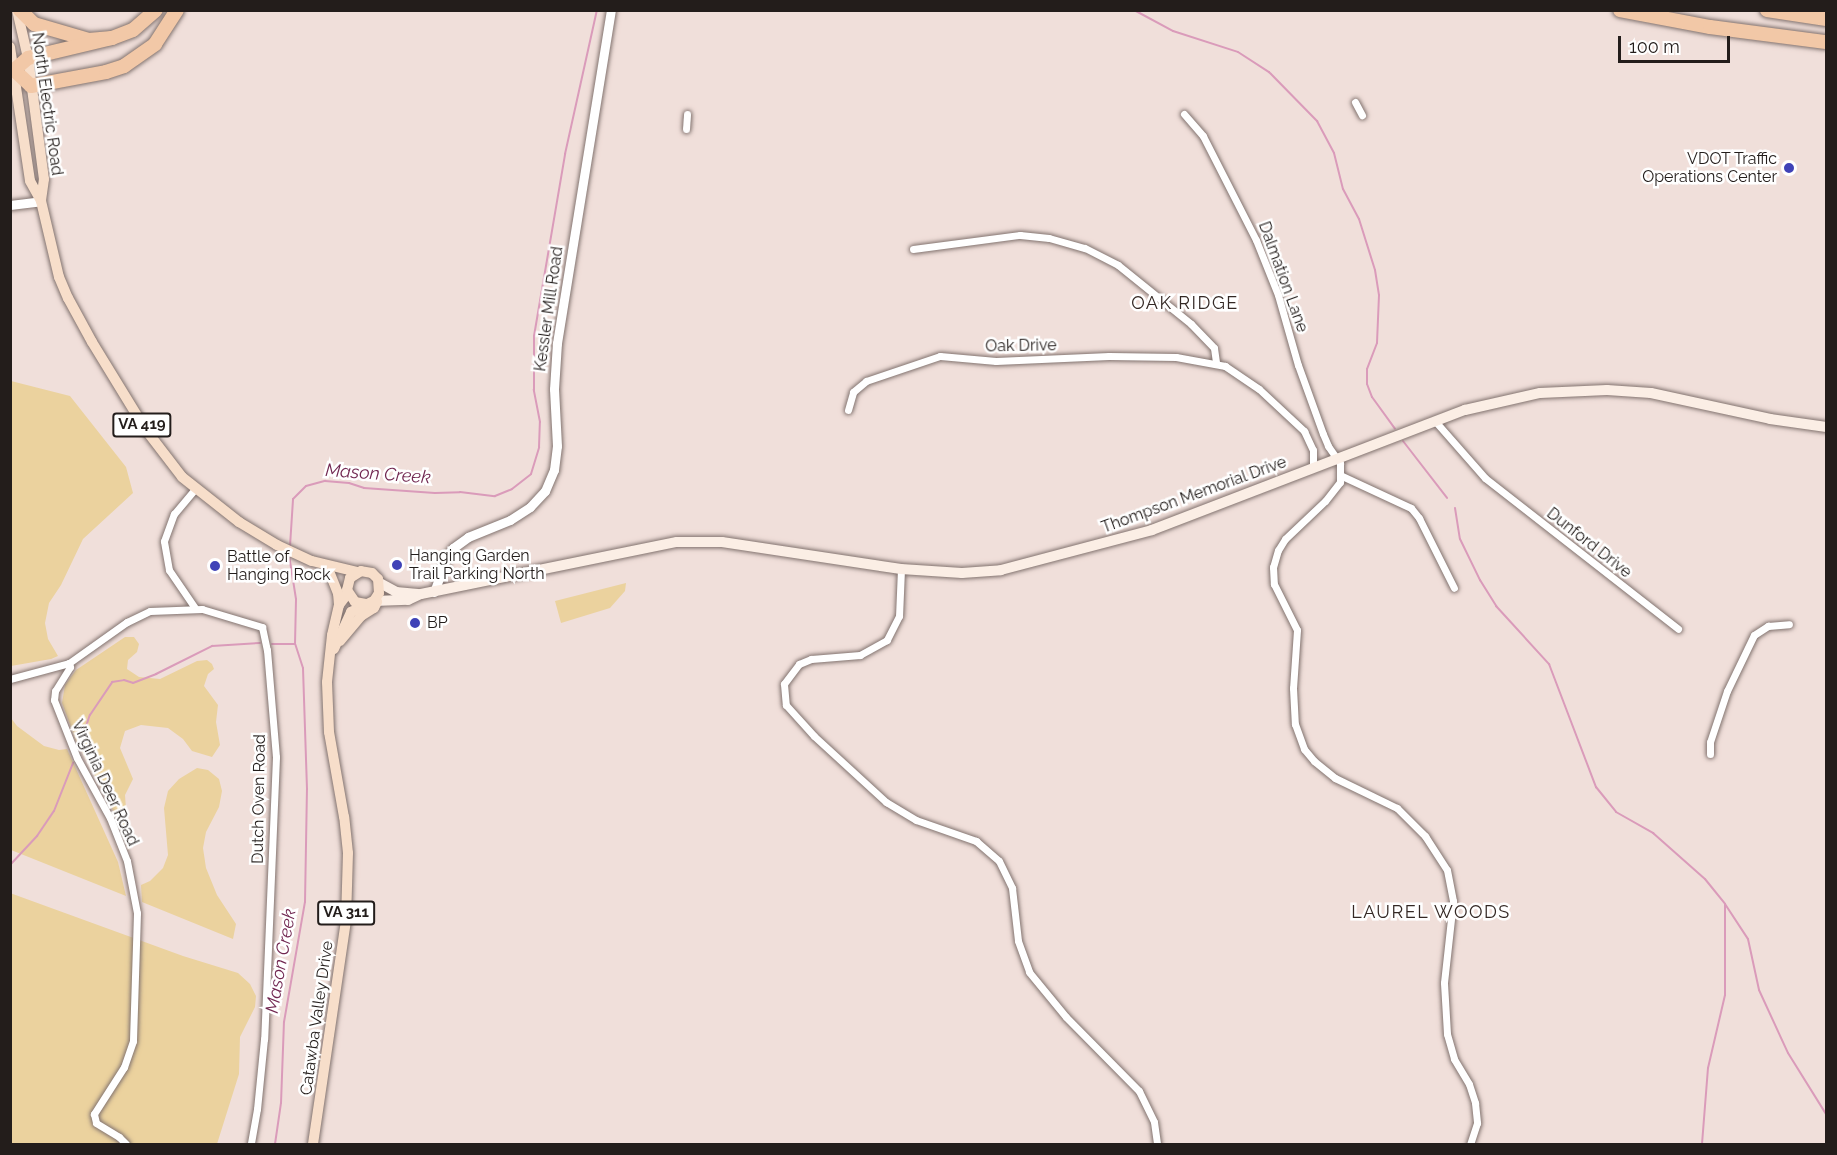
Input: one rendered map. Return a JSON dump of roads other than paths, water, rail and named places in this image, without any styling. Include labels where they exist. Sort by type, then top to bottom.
[{"type":"highway","points":[[19,10],[34,24],[76,39],[112,38]]},
{"type":"highway","points":[[156,10],[133,30],[112,38],[28,58],[14,70],[31,86],[106,72],[132,62],[155,44],[177,10]]},
{"type":"highway","points":[[1620,10],[1720,28],[1827,42]]},
{"type":"highway","points":[[1767,10],[1827,19]]},
{"type":"main road","name":"North Electric Road","points":[[19,10],[28,58],[44,179],[41,201],[48,239],[68,298],[146,430],[170,463],[195,489],[221,510],[265,539],[321,565],[357,572]]},
{"type":"main road","name":"North Electric Road","points":[[10,47],[30,182],[41,201]]},
{"type":"main road","name":"Thompson Memorial Drive","points":[[380,583],[396,592],[421,594],[677,542],[722,542],[901,569],[970,572],[1024,566],[1152,530],[1434,422],[1512,398],[1565,391],[1608,390],[1651,393],[1770,419],[1827,427]]},
{"type":"main road","name":"North Electric Road","points":[[321,565],[347,589]]},
{"type":"main road","points":[[321,565],[338,593],[339,605]]},
{"type":"main road","points":[[357,572],[372,573],[380,583],[380,593],[372,602],[355,602],[347,589],[350,578],[357,572]]},
{"type":"main road","name":"Catawba Valley Drive","points":[[313,1144],[343,944],[348,865],[344,817],[329,732],[327,682],[328,655],[339,605],[347,589]]},
{"type":"main road","name":"Thompson Memorial Drive","points":[[372,602],[408,600],[421,594]]},
{"type":"main road","name":"Catawba Valley Drive","points":[[327,682],[335,645],[372,602]]},
{"type":"street","name":"Kessler Mill Road","points":[[434,592],[447,556],[453,548],[468,537],[510,520],[530,507],[545,491],[554,470],[557,446],[554,390],[557,343],[611,10]]},
{"type":"street","points":[[1355,102],[1362,115]]},
{"type":"street","points":[[686,129],[687,114]]},
{"type":"street","name":"Dalmation Lane","points":[[1184,114],[1203,136],[1256,240],[1278,295],[1298,365],[1323,434],[1328,446],[1338,458],[1342,476]]},
{"type":"street","points":[[10,205],[41,201]]},
{"type":"street","points":[[913,249],[1020,235],[1049,238],[1085,248],[1118,265],[1191,324],[1214,348],[1216,363]]},
{"type":"street","name":"Oak Drive","points":[[849,410],[853,392],[866,381],[940,356],[996,361],[1147,355],[1216,363],[1242,376],[1297,423],[1313,450],[1313,468]]},
{"type":"street","name":"Dunford Drive","points":[[1434,422],[1485,478],[1678,629]]},
{"type":"street","points":[[1454,588],[1414,511],[1403,502],[1342,476],[1333,492],[1285,539],[1274,560],[1274,584],[1297,630],[1293,688],[1295,724],[1304,748],[1314,761],[1335,778],[1397,808],[1425,836],[1447,870],[1453,901],[1444,983],[1447,1034],[1454,1059],[1469,1084],[1476,1104],[1477,1123],[1470,1144]]},
{"type":"street","points":[[10,679],[40,673],[69,663],[143,614],[195,608],[169,570],[164,541],[174,514],[195,489]]},
{"type":"street","points":[[901,569],[899,616],[887,640],[860,655],[811,658],[799,664],[784,684],[786,705],[814,736],[886,802],[916,820],[976,841],[996,856],[1012,888],[1018,941],[1029,972],[1066,1017],[1139,1091],[1154,1122],[1157,1144]]},
{"type":"street","name":"Dutch Oven Road","points":[[195,608],[260,624],[267,647],[276,757],[275,817],[264,1039],[251,1144]]},
{"type":"street","points":[[1710,754],[1710,742],[1727,691],[1754,635],[1768,626],[1789,624]]},
{"type":"street","name":"Virginia Deer Road","points":[[69,663],[70,667],[55,691],[54,700],[77,758],[110,818],[123,850],[132,878],[137,913],[133,1041],[124,1067],[94,1114],[101,1127],[119,1137],[126,1144]]},
{"type":"waterway","name":"Mason Creek","points":[[290,546],[293,499],[306,486],[325,481],[349,483],[364,488],[435,493],[460,492],[495,496],[512,489],[531,474],[539,447],[540,422],[534,390],[534,336],[565,154],[597,10]]},
{"type":"waterway","points":[[1134,10],[1173,31],[1238,52],[1269,72],[1317,121],[1334,153],[1343,189],[1359,219],[1375,270],[1379,295],[1377,343],[1367,369],[1367,384],[1372,397],[1395,429]]},
{"type":"waterway","points":[[1403,441],[1447,498]]},
{"type":"waterway","points":[[1455,508],[1460,539],[1480,580],[1496,606],[1549,664],[1596,787],[1616,812],[1653,833],[1705,879],[1725,904],[1748,939],[1759,990],[1788,1053],[1826,1114]]},
{"type":"waterway","name":"Mason Creek","points":[[275,1144],[281,1103],[284,1022],[305,902],[307,789],[303,668],[295,644],[296,599],[289,555]]},
{"type":"waterway","points":[[79,748],[90,715],[112,682],[124,680],[133,683],[212,646],[260,643]]},
{"type":"waterway","points":[[272,644],[295,644]]},
{"type":"waterway","points":[[10,865],[37,836],[54,811],[73,763]]},
{"type":"waterway","points":[[1702,1144],[1708,1068],[1725,995],[1725,904]]},
{"type":"place","name":"VDOT Traffic Operations Center","points":[[1789,168]]},
{"type":"place","name":"Hanging Garden Trail Parking North","points":[[397,565]]},
{"type":"place","name":"Battle of Hanging Rock","points":[[215,566]]},
{"type":"place","name":"BP","points":[[415,623]]},
{"type":"district","name":"OAK RIDGE","points":[[1185,303]]},
{"type":"district","name":"LAUREL WOODS","points":[[1431,912]]}]
